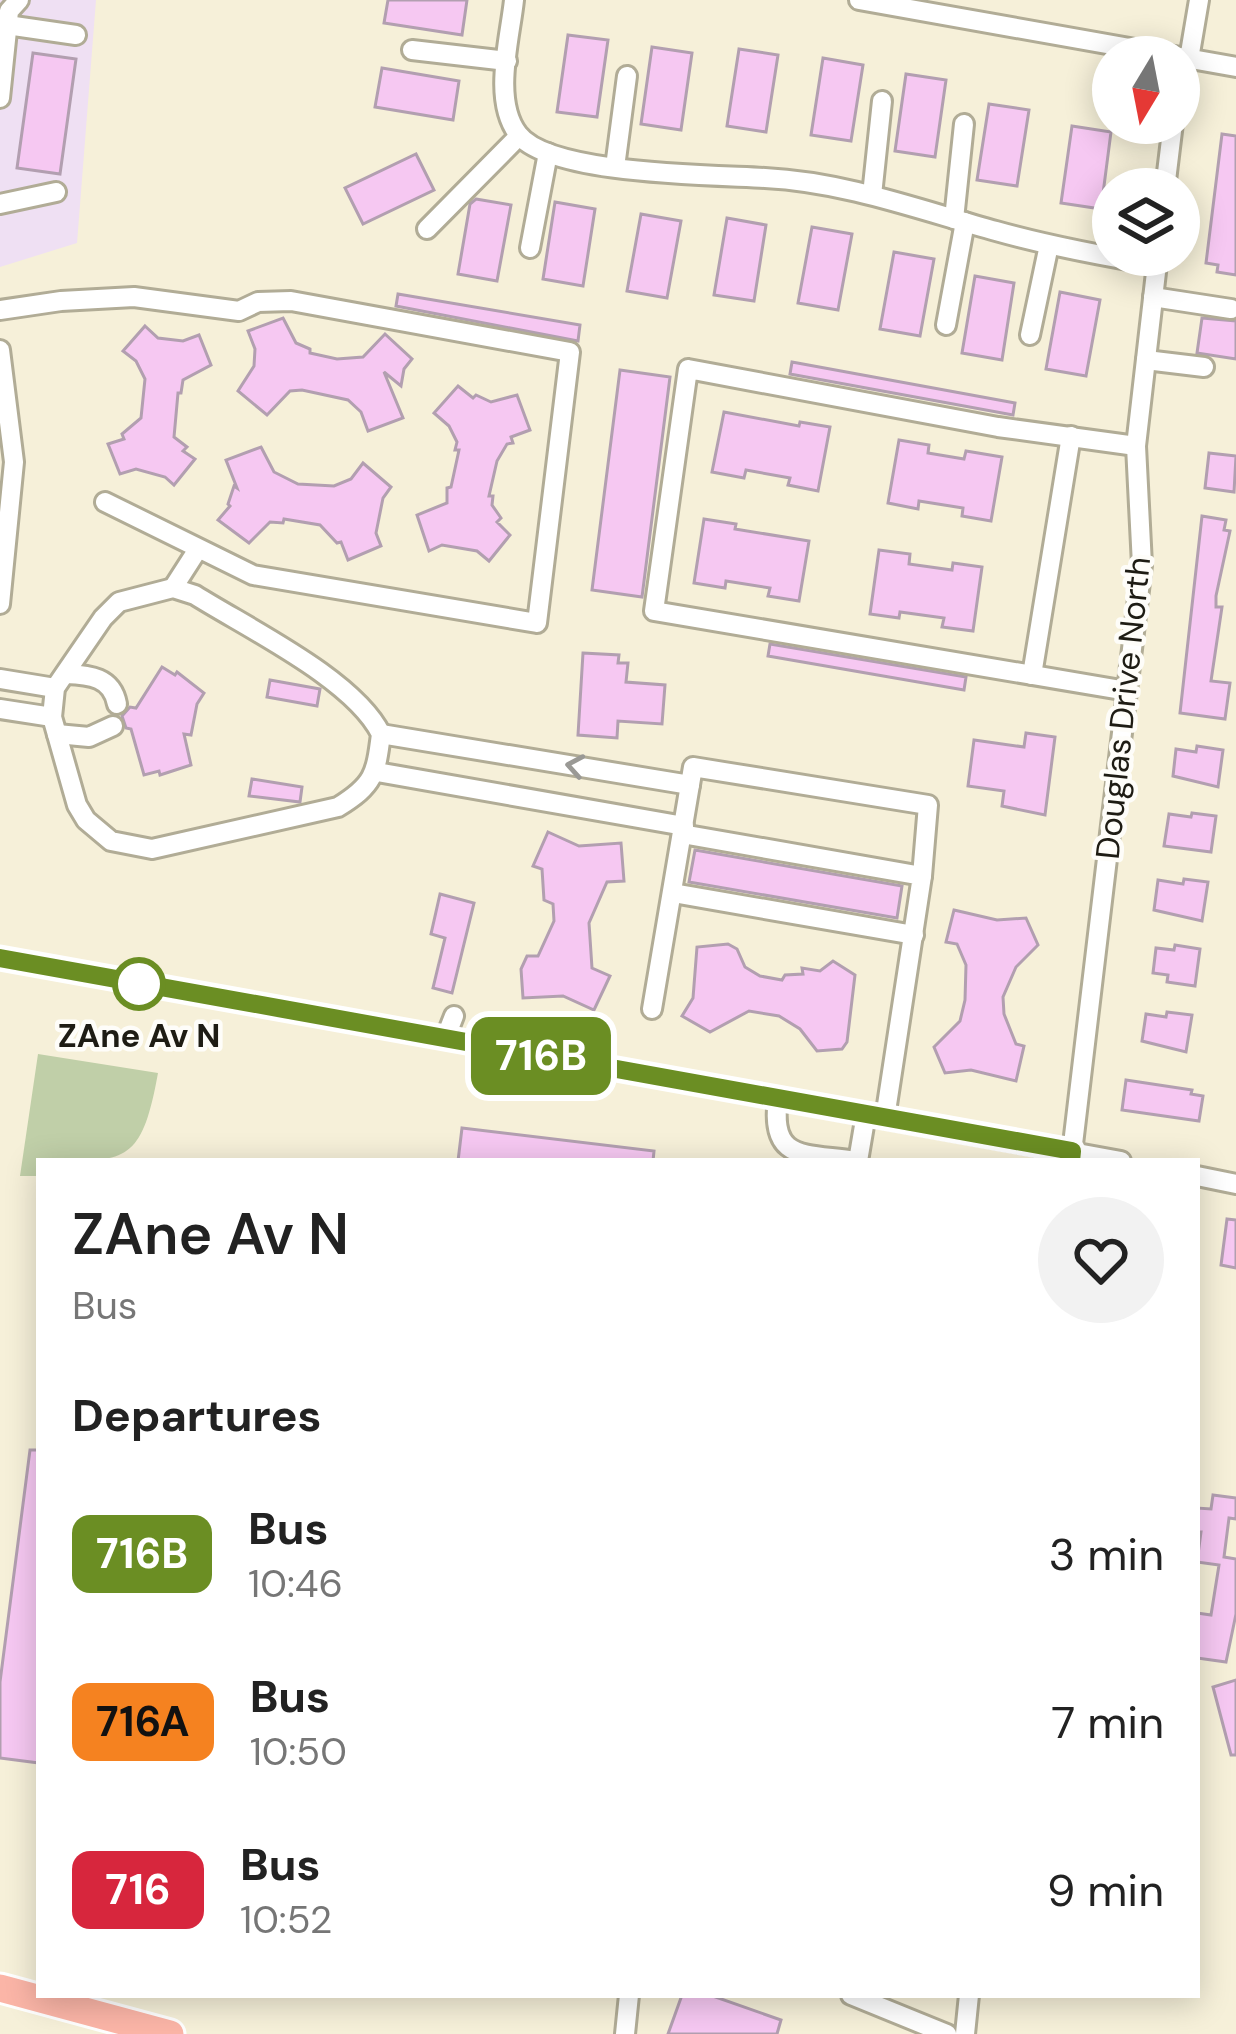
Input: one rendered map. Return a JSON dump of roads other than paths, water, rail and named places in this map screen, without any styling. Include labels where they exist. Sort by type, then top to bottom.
[{"type":"highway","points":[[0,1988],[36,1998]]},
{"type":"highway","points":[[37,1998],[170,2034]]},
{"type":"street","points":[[514,0],[507,110],[519,136],[548,154],[615,167],[792,179],[872,195],[1049,245],[1092,251]]},
{"type":"street","points":[[859,0],[922,6],[1092,40]]},
{"type":"street","points":[[1193,36],[1198,0]]},
{"type":"street","points":[[0,98],[9,12],[76,35]]},
{"type":"street","points":[[412,50],[507,61]]},
{"type":"street","points":[[1200,61],[1236,67]]},
{"type":"street","points":[[615,167],[627,76]]},
{"type":"street","points":[[872,195],[882,101]]},
{"type":"street","points":[[946,325],[960,220],[964,124]]},
{"type":"street","points":[[427,229],[519,136]]},
{"type":"street","points":[[530,248],[548,154]]},
{"type":"street","points":[[0,187],[1,204],[56,192]]},
{"type":"street","points":[[1030,335],[1049,245]]},
{"type":"street","name":"Douglas Drive North","points":[[1072,1156],[1142,565],[1136,446],[1155,276]]},
{"type":"street","points":[[0,310],[134,297],[239,311],[258,302],[291,301],[570,352],[537,623],[274,580],[198,549],[105,502]]},
{"type":"street","points":[[1153,297],[1231,309]]},
{"type":"street","points":[[0,350],[14,462],[5,514],[0,604]]},
{"type":"street","points":[[1146,360],[1204,367]]},
{"type":"street","points":[[1127,691],[654,611],[688,369],[867,405],[1136,446]]},
{"type":"street","points":[[1032,675],[1071,436]]},
{"type":"street","points":[[173,588],[198,549]]},
{"type":"street","points":[[382,734],[376,772],[355,797],[338,807],[136,849],[111,842],[86,820],[77,805],[54,725],[61,681],[103,618],[119,602],[173,588],[195,595],[324,675],[363,708],[382,734],[690,785]]},
{"type":"street","points":[[0,679],[98,678],[110,685],[118,704]]},
{"type":"street","points":[[0,709],[89,737],[112,726]]},
{"type":"street","points":[[515,797],[524,758]]},
{"type":"street","points":[[652,1009],[693,767],[928,806],[914,935],[875,1116],[857,1158]]},
{"type":"street","points":[[376,772],[922,876]]},
{"type":"street","points":[[673,892],[914,935]]},
{"type":"street","points":[[0,958],[778,1098],[1072,1156]]},
{"type":"street","points":[[445,1040],[454,1016]]},
{"type":"street","points":[[778,1098],[774,1126],[786,1145],[798,1152],[837,1158]]},
{"type":"street","points":[[1200,1177],[1236,1184]]},
{"type":"street","points":[[625,2034],[629,1998]]},
{"type":"street","points":[[857,1998],[946,2034]]},
{"type":"street","points":[[965,2034],[970,1998]]},
{"type":"place","name":"ZAne Av N","points":[[139,984]]}]
